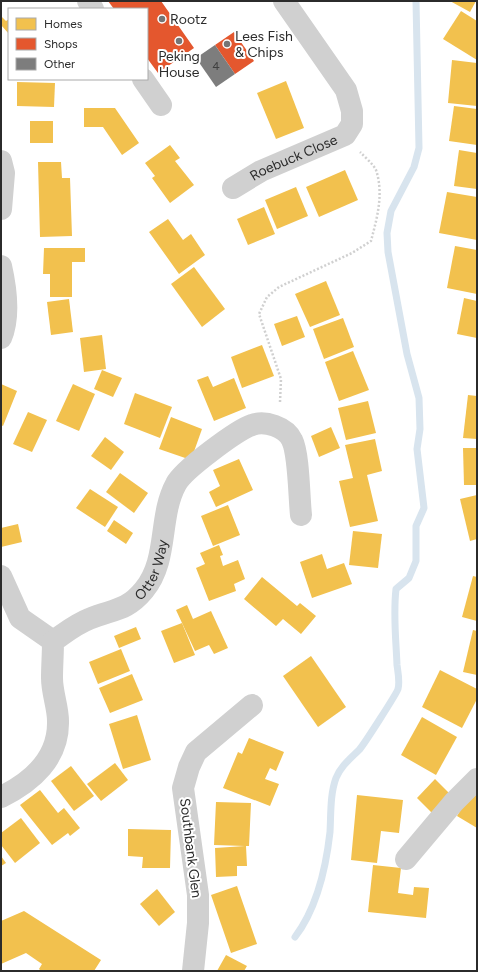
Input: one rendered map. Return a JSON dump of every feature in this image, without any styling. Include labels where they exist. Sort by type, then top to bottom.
[{"type":"street","name":"Roebuck Close","points":[[233,188],[261,171],[345,135],[352,124],[352,111],[346,90],[284,1]]},
{"type":"street","points":[[144,80],[161,104]]},
{"type":"street","points":[[1,161],[4,173],[1,210]]},
{"type":"street","points":[[1,266],[4,279],[6,319],[1,338]]},
{"type":"street","name":"Otter Way","points":[[53,642],[90,618],[120,610],[132,603],[144,590],[154,575],[161,548],[168,504],[177,482],[192,467],[253,424],[270,425],[283,429],[292,439],[295,452],[301,515]]},
{"type":"street","points":[[1,576],[20,618],[53,642],[52,679],[58,720],[57,734],[53,748],[37,773],[27,782],[1,797]]},
{"type":"street","name":"Southbank Glen","points":[[193,971],[198,923],[198,895],[195,866],[187,826],[183,788],[188,767],[196,752],[252,705]]},
{"type":"street","points":[[406,859],[454,802],[477,780]]},
{"type":"path","points":[[270,425],[281,399],[282,379],[259,314],[267,297],[279,287],[352,253],[371,241],[379,208],[379,188],[376,169]]},
{"type":"building: Homes","points":[[450,1],[476,1],[470,12]]},
{"type":"building: Homes","points":[[461,11],[477,21],[477,60],[443,39]]},
{"type":"building: Homes","points":[[1,16],[6,21],[8,20],[8,33],[1,25]]},
{"type":"building: Homes","points":[[452,60],[477,63],[477,106],[448,103]]},
{"type":"building: Homes","points":[[286,81],[304,128],[276,139],[257,93]]},
{"type":"building: Homes","points":[[17,82],[55,83],[54,107],[17,106]]},
{"type":"building: Homes","points":[[454,106],[477,109],[477,145],[449,141]]},
{"type":"building: Homes","points":[[84,108],[115,108],[139,143],[122,155],[103,127],[84,127]]},
{"type":"building: Homes","points":[[30,121],[53,121],[53,143],[30,143]]},
{"type":"building: Homes","points":[[170,145],[180,158],[175,161],[194,185],[170,203],[152,178],[155,176],[145,163]]},
{"type":"building: Homes","points":[[459,150],[477,153],[477,189],[454,186]]},
{"type":"building: Homes","points":[[38,162],[61,162],[62,178],[70,178],[72,236],[40,237]]},
{"type":"building: Homes","points":[[345,170],[358,200],[319,217],[306,187]]},
{"type":"building: Homes","points":[[296,187],[308,216],[277,229],[265,200]]},
{"type":"building: Homes","points":[[447,192],[477,197],[477,240],[439,233]]},
{"type":"building: Homes","points":[[264,207],[275,234],[248,245],[237,219]]},
{"type":"building: Homes","points":[[168,219],[183,240],[191,234],[205,255],[179,274],[149,232]]},
{"type":"building: Homes","points":[[455,246],[477,250],[477,294],[447,288]]},
{"type":"building: Homes","points":[[44,248],[85,248],[85,262],[72,262],[72,297],[50,297],[50,274],[43,274]]},
{"type":"building: Homes","points":[[194,267],[225,309],[202,327],[171,284]]},
{"type":"building: Homes","points":[[326,281],[340,315],[310,327],[295,294]]},
{"type":"building: Homes","points":[[464,298],[477,301],[477,338],[457,334]]},
{"type":"building: Homes","points":[[69,299],[73,332],[51,335],[47,302]]},
{"type":"building: Homes","points":[[297,316],[305,337],[282,346],[274,324]]},
{"type":"building: Homes","points":[[343,318],[354,347],[324,359],[313,329]]},
{"type":"building: Homes","points":[[102,335],[106,369],[84,372],[80,338]]},
{"type":"building: Homes","points":[[262,345],[274,376],[242,388],[231,357]]},
{"type":"building: Homes","points":[[353,351],[369,390],[339,401],[325,362]]},
{"type":"building: Homes","points":[[102,370],[122,378],[113,397],[94,389]]},
{"type":"building: Homes","points":[[208,376],[213,387],[234,378],[246,408],[214,421],[197,380]]},
{"type":"building: Homes","points":[[1,384],[17,391],[3,426],[1,425]]},
{"type":"building: Homes","points":[[73,384],[95,394],[79,431],[56,421]]},
{"type":"building: Homes","points":[[135,393],[172,407],[160,438],[124,424]]},
{"type":"building: Homes","points":[[468,395],[477,396],[477,439],[463,438]]},
{"type":"building: Homes","points":[[368,401],[376,433],[346,440],[338,408]]},
{"type":"building: Homes","points":[[28,412],[47,420],[32,452],[13,444]]},
{"type":"building: Homes","points":[[171,417],[202,429],[191,460],[159,449]]},
{"type":"building: Homes","points":[[331,427],[340,448],[319,457],[311,436]]},
{"type":"building: Homes","points":[[105,437],[124,452],[111,470],[91,456]]},
{"type":"building: Homes","points":[[375,439],[382,471],[367,475],[378,521],[350,527],[339,481],[353,478],[345,445]]},
{"type":"building: Homes","points":[[463,448],[477,448],[477,485],[464,485]]},
{"type":"building: Homes","points":[[239,459],[253,490],[216,507],[209,492],[220,486],[213,470]]},
{"type":"building: Homes","points":[[120,473],[148,493],[134,513],[106,492]]},
{"type":"building: Homes","points":[[90,489],[118,507],[105,527],[76,508]]},
{"type":"building: Homes","points":[[477,495],[477,539],[470,541],[460,499]]},
{"type":"building: Homes","points":[[228,505],[240,535],[213,546],[201,516]]},
{"type":"building: Homes","points":[[114,520],[133,533],[126,544],[107,531]]},
{"type":"building: Homes","points":[[18,524],[22,542],[1,547],[1,528]]},
{"type":"building: Homes","points":[[353,531],[382,534],[378,568],[349,565]]},
{"type":"building: Homes","points":[[219,545],[223,555],[220,556],[223,566],[238,560],[245,579],[234,584],[236,591],[209,601],[196,568],[205,564],[200,553]]},
{"type":"building: Homes","points":[[322,554],[327,569],[344,563],[352,584],[312,598],[300,562]]},
{"type":"building: Homes","points":[[473,576],[477,577],[477,621],[462,617]]},
{"type":"building: Homes","points":[[262,577],[297,606],[300,603],[316,616],[301,634],[283,619],[276,626],[244,599]]},
{"type":"building: Homes","points":[[187,605],[193,619],[211,611],[228,648],[214,654],[209,645],[195,651],[176,610]]},
{"type":"building: Homes","points":[[182,623],[195,655],[174,663],[161,631]]},
{"type":"building: Homes","points":[[136,627],[141,639],[119,648],[114,636]]},
{"type":"building: Homes","points":[[473,630],[477,631],[477,675],[463,672]]},
{"type":"building: Homes","points":[[121,649],[130,671],[98,684],[89,662]]},
{"type":"building: Homes","points":[[311,656],[346,707],[318,727],[283,676]]},
{"type":"building: Homes","points":[[440,670],[477,689],[477,699],[462,728],[422,707]]},
{"type":"building: Homes","points":[[132,674],[143,700],[110,713],[99,688]]},
{"type":"building: Homes","points":[[137,715],[151,760],[123,769],[109,724]]},
{"type":"building: Homes","points":[[422,717],[457,737],[436,775],[401,755]]},
{"type":"building: Homes","points":[[249,738],[284,752],[276,771],[270,768],[265,779],[279,784],[270,806],[223,788],[238,752],[242,754]]},
{"type":"building: Homes","points":[[115,763],[128,780],[101,801],[87,784]]},
{"type":"building: Homes","points":[[71,766],[94,796],[74,811],[51,781]]},
{"type":"building: Homes","points":[[435,779],[450,794],[432,813],[417,798]]},
{"type":"building: Homes","points":[[474,787],[477,789],[477,828],[457,816]]},
{"type":"building: Homes","points":[[40,790],[58,813],[64,808],[80,828],[70,836],[68,833],[52,845],[20,805]]},
{"type":"building: Homes","points":[[357,795],[403,800],[399,833],[381,831],[377,863],[351,860]]},
{"type":"building: Homes","points":[[216,802],[251,803],[249,846],[246,846],[247,866],[237,866],[237,876],[216,877],[215,848],[245,846],[214,845]]},
{"type":"building: Homes","points":[[21,818],[40,843],[15,863],[1,845],[1,833]]},
{"type":"building: Homes","points":[[128,829],[171,830],[170,868],[142,868],[143,857],[128,856]]},
{"type":"building: Homes","points":[[1,856],[6,863],[1,866]]},
{"type":"building: Homes","points":[[373,865],[401,868],[398,893],[413,895],[414,887],[429,888],[426,918],[368,912]]},
{"type":"building: Homes","points":[[237,886],[257,944],[231,953],[211,895]]},
{"type":"building: Homes","points":[[157,889],[175,912],[159,926],[140,904]]},
{"type":"building: Homes","points":[[24,911],[101,960],[94,971],[41,971],[39,969],[42,964],[26,953],[1,964],[1,921]]},
{"type":"building: Homes","points":[[226,955],[247,966],[244,971],[217,971]]},
{"type":"building: Shops","points":[[108,1],[161,1],[194,48],[158,73],[148,59],[148,8],[113,8]]},
{"type":"building: Shops","points":[[234,32],[254,61],[235,74],[215,45]]},
{"type":"building: Other","points":[[215,45],[235,74],[216,87],[196,58]]},
{"type":"waterway","points":[[295,937],[303,926],[315,901],[323,873],[330,832],[332,797],[336,778],[343,766],[362,746],[399,686],[395,618],[396,589],[409,578],[416,561],[416,526],[424,508],[417,449],[420,429],[419,398],[407,354],[388,252],[387,233],[391,211],[414,167],[419,148],[416,1]]},
{"type":"place","name":"Rootz","points":[[162,19]]},
{"type":"place","name":"Peking House","points":[[179,41]]},
{"type":"place","name":"Lees Fish & Chips","points":[[227,44]]}]
